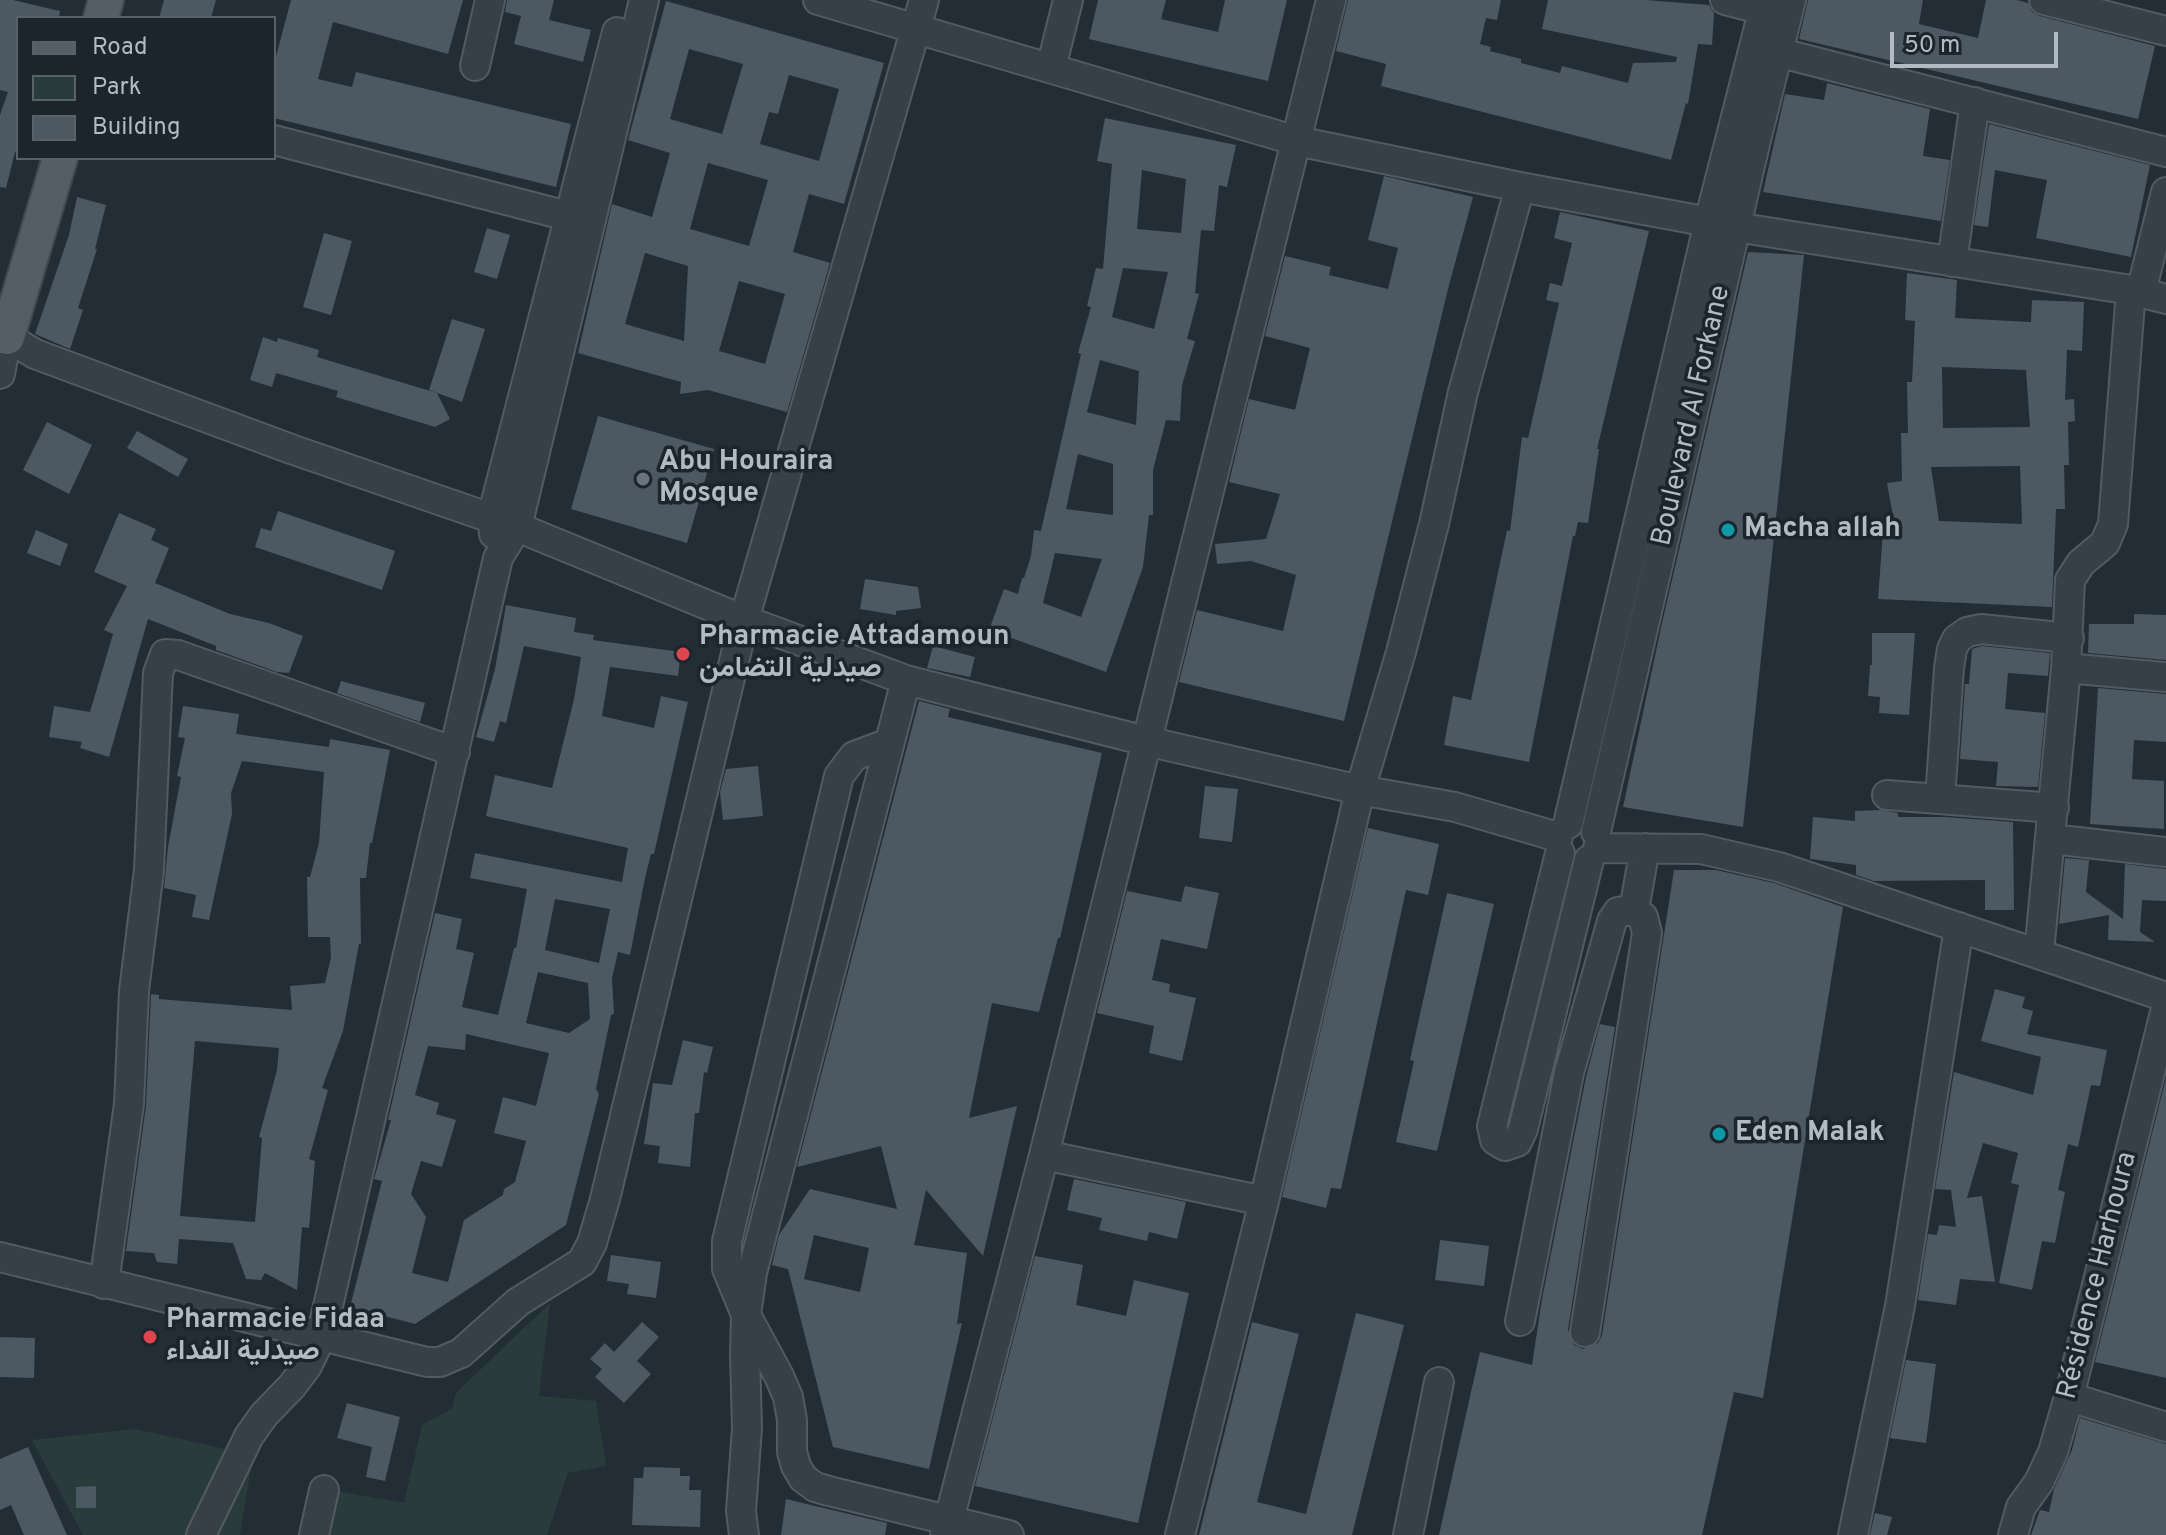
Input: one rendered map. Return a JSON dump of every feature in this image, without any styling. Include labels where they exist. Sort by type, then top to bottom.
[{"type":"main road","points":[[4,336],[59,160]]},
{"type":"street","points":[[475,66],[490,0]]},
{"type":"street","points":[[580,219],[626,0]]},
{"type":"street","points":[[201,1535],[249,1436],[307,1366],[321,1337],[455,752],[504,522],[580,219],[644,0]]},
{"type":"street","points":[[818,0],[1297,141],[1520,187],[1723,224],[2146,294]]},
{"type":"street","points":[[0,1257],[321,1337],[427,1362],[440,1362],[461,1353],[518,1302],[577,1267],[588,1253],[605,1199],[744,620],[924,0]]},
{"type":"street","points":[[1051,68],[1068,0]]},
{"type":"street","points":[[947,1527],[1044,1155],[1331,0]]},
{"type":"street","points":[[1725,0],[1777,6]]},
{"type":"street","points":[[2044,0],[2166,31]]},
{"type":"street","name":"Boulevard Al Forkane","points":[[1777,6],[1777,52],[1723,224],[1594,847],[1523,1129],[1517,1142],[1505,1146],[1495,1140],[1492,1126],[1562,838],[1777,6]]},
{"type":"street","points":[[1777,52],[2166,152]]},
{"type":"street","points":[[1952,262],[1975,102]]},
{"type":"street","points":[[276,141],[580,219]]},
{"type":"street","points":[[1180,1535],[1264,1201],[1360,790],[1408,624],[1463,392],[1520,187]]},
{"type":"street","points":[[2039,953],[2069,638],[2070,580],[2081,563],[2105,543],[2113,524],[2146,294],[2166,192]]},
{"type":"street","points":[[0,374],[4,336],[35,354],[291,449],[504,522],[744,620],[906,680],[1146,741],[1360,790],[1455,807],[1562,838],[1573,862],[1594,847],[1701,849],[1779,867],[2166,997]]},
{"type":"street","points":[[1940,799],[1949,668],[1957,639],[1967,632],[1981,629],[2069,638]]},
{"type":"street","points":[[104,1284],[129,1104],[134,991],[149,870],[158,673],[165,654],[178,655],[455,752]]},
{"type":"street","points":[[2066,668],[2166,677]]},
{"type":"street","points":[[744,1535],[741,1511],[747,1428],[746,1315],[752,1273],[906,680]]},
{"type":"street","points":[[889,743],[854,756],[839,776],[727,1241],[727,1269],[746,1315],[788,1397],[792,1452],[803,1478],[815,1487],[947,1527],[1009,1535]]},
{"type":"street","points":[[1887,795],[2054,808]]},
{"type":"street","points":[[1562,838],[1583,822],[1594,847]]},
{"type":"street","points":[[2052,839],[2166,852]]},
{"type":"street","points":[[1634,910],[1645,848]]},
{"type":"street","points":[[1520,1321],[1569,1073],[1612,921],[1618,912],[1634,910],[1643,917],[1647,933],[1585,1332]]},
{"type":"street","points":[[1853,1535],[1900,1306],[1959,927]]},
{"type":"street","name":"Résidence Harhoura","points":[[2013,1535],[2021,1507],[2039,1482],[2053,1452],[2069,1397],[2166,1008]]},
{"type":"street","points":[[1044,1155],[1264,1201]]},
{"type":"street","points":[[1408,1535],[1439,1382]]},
{"type":"street","points":[[2069,1397],[2166,1427]]},
{"type":"street","points":[[314,1535],[324,1490]]},
{"type":"green space","points":[[550,1303],[539,1396],[596,1401],[606,1466],[568,1473],[547,1535],[309,1535],[321,1488],[404,1503],[422,1425],[452,1409],[456,1393]]},
{"type":"green space","points":[[135,1429],[253,1455],[240,1535],[83,1535],[32,1440]]},
{"type":"building","points":[[0,0],[60,11],[59,16],[16,16],[16,152],[6,188],[0,187],[0,115],[8,92],[0,90]]},
{"type":"building","points":[[164,0],[216,0],[212,16],[160,16]]},
{"type":"building","points":[[291,0],[463,0],[448,54],[333,22],[318,79],[352,87],[356,72],[571,124],[556,187],[276,118],[276,56]]},
{"type":"building","points":[[507,0],[554,0],[549,20],[591,30],[583,62],[514,44],[521,16],[505,12]]},
{"type":"building","points":[[1098,0],[1166,0],[1161,19],[1218,32],[1225,0],[1287,0],[1268,81],[1089,39]]},
{"type":"building","points":[[1348,0],[1501,0],[1497,20],[1486,18],[1480,44],[1491,47],[1490,51],[1560,73],[1562,66],[1628,83],[1633,63],[1676,62],[1677,57],[1542,29],[1548,0],[1646,0],[1709,5],[1714,13],[1712,45],[1698,44],[1688,104],[1671,160],[1381,86],[1386,64],[1336,51]]},
{"type":"building","points":[[1808,0],[1923,0],[1919,24],[1978,38],[1986,0],[2017,0],[2028,3],[2032,12],[2040,16],[2155,46],[2138,119],[1799,39]]},
{"type":"building","points":[[666,1],[884,63],[844,204],[809,194],[793,252],[830,263],[787,412],[708,390],[680,394],[681,382],[578,353],[612,204],[652,217],[670,153],[628,140]],"holes":[[[689,49],[743,64],[722,134],[670,119]],[[789,75],[839,89],[819,161],[760,144],[769,112],[778,114]],[[708,163],[768,180],[749,246],[690,229]],[[645,253],[688,266],[684,341],[625,324]],[[739,281],[785,294],[765,364],[719,351]]]},
{"type":"building","points":[[1827,83],[1930,109],[1923,156],[1950,160],[1941,221],[1763,192],[1785,94],[1824,100]]},
{"type":"building","points":[[1105,118],[1236,145],[1227,187],[1219,185],[1214,231],[1201,230],[1195,293],[1199,294],[1187,339],[1195,341],[1182,385],[1180,421],[1166,420],[1153,470],[1153,515],[1149,515],[1143,567],[1106,672],[989,630],[1004,589],[1018,594],[1031,556],[1034,530],[1041,531],[1081,354],[1078,353],[1091,307],[1087,306],[1096,268],[1103,269],[1112,164],[1097,161]],"holes":[[[1142,170],[1186,179],[1181,233],[1137,229]],[[1123,268],[1168,272],[1154,329],[1112,317]],[[1100,360],[1139,371],[1136,425],[1087,412]],[[1078,454],[1113,464],[1113,515],[1066,509]],[[1055,553],[1102,559],[1081,617],[1043,603]]]},
{"type":"building","points":[[1989,124],[2150,165],[2131,257],[2036,238],[2047,180],[1995,170],[1988,227],[1974,225]]},
{"type":"building","points":[[1384,176],[1473,197],[1344,721],[1179,682],[1197,610],[1283,631],[1296,575],[1251,561],[1217,564],[1215,544],[1266,539],[1280,494],[1229,482],[1249,399],[1295,410],[1310,348],[1265,336],[1285,256],[1331,267],[1329,275],[1388,289],[1398,248],[1368,240]]},
{"type":"building","points":[[77,197],[106,205],[97,249],[78,308],[83,310],[70,349],[35,334],[69,235]]},
{"type":"building","points":[[1560,212],[1649,231],[1597,449],[1588,523],[1578,522],[1573,536],[1529,762],[1444,745],[1453,696],[1471,700],[1507,530],[1510,531],[1522,437],[1528,438],[1559,303],[1546,300],[1550,283],[1562,286],[1572,243],[1554,238]]},
{"type":"building","points":[[487,228],[510,235],[497,279],[474,272]]},
{"type":"building","points":[[324,233],[352,241],[331,315],[303,307]]},
{"type":"building","name":"Macha allah","points":[[1748,252],[1804,255],[1743,827],[1623,807]]},
{"type":"building","points":[[1907,273],[1957,280],[1955,318],[2031,322],[2032,300],[2084,302],[2082,351],[2067,350],[2065,400],[2074,399],[2075,421],[2068,422],[2069,465],[2064,465],[2065,509],[2056,509],[2052,607],[1878,599],[1883,532],[1896,533],[1887,483],[1902,481],[1901,433],[1908,433],[1907,382],[1912,382],[1915,321],[1905,320]],"holes":[[[1942,367],[2026,370],[2030,427],[1943,428]],[[2020,466],[2022,524],[1939,521],[1931,467]]]},
{"type":"building","points":[[452,319],[485,329],[462,402],[429,390]]},
{"type":"building","points":[[263,337],[277,342],[278,338],[319,350],[317,357],[437,393],[450,419],[435,427],[336,397],[338,391],[276,373],[272,387],[250,380]]},
{"type":"building","name":"Abu Houraira Mosque","points":[[598,416],[714,449],[687,543],[571,509]]},
{"type":"building","points":[[47,422],[92,445],[69,494],[23,470]]},
{"type":"building","points":[[137,431],[188,459],[178,477],[127,448]]},
{"type":"building","points":[[278,511],[395,551],[382,590],[255,547],[261,528],[271,531]]},
{"type":"building","points":[[119,513],[156,529],[151,540],[169,548],[155,583],[230,614],[269,623],[303,636],[289,673],[277,672],[216,650],[216,646],[148,619],[109,757],[80,748],[82,742],[49,737],[54,706],[90,712],[113,634],[104,630],[127,586],[94,572]]},
{"type":"building","points":[[36,530],[68,544],[60,566],[27,553]]},
{"type":"building","points":[[865,579],[918,587],[921,608],[896,611],[896,615],[860,609]]},
{"type":"building","points":[[506,605],[576,618],[574,632],[594,635],[593,640],[681,652],[678,676],[610,667],[602,716],[654,728],[661,696],[688,702],[654,854],[651,854],[645,878],[630,955],[618,952],[612,978],[614,1014],[611,1015],[596,1089],[599,1094],[566,1225],[415,1324],[350,1307],[382,1181],[374,1179],[391,1120],[388,1120],[435,913],[462,919],[456,949],[474,953],[462,1007],[498,1015],[516,948],[527,889],[470,878],[475,853],[622,882],[628,848],[486,816],[495,775],[552,788],[581,657],[524,646],[506,723],[500,721],[494,742],[476,737],[495,669]],"holes":[[[555,899],[610,909],[599,963],[545,950]],[[538,972],[588,983],[590,1019],[569,1033],[526,1023]],[[466,1034],[549,1053],[536,1106],[503,1097],[494,1133],[526,1141],[515,1182],[504,1189],[503,1195],[464,1220],[448,1282],[412,1273],[426,1217],[411,1194],[421,1161],[442,1167],[456,1120],[436,1114],[439,1103],[415,1095],[428,1046],[465,1050]]]},
{"type":"building","points":[[2134,614],[2166,615],[2166,660],[2088,653],[2089,624],[2134,624]]},
{"type":"building","points":[[1872,633],[1915,633],[1909,715],[1879,713],[1880,697],[1868,696]]},
{"type":"building","points":[[933,646],[975,657],[970,677],[927,668]]},
{"type":"building","points":[[1982,646],[2050,653],[2048,676],[2008,673],[2005,709],[2045,713],[2038,787],[1996,786],[1998,762],[1960,759],[1965,684],[1969,684],[1972,649]]},
{"type":"building","points":[[341,681],[425,703],[420,722],[337,693]]},
{"type":"building","points":[[2098,688],[2166,694],[2166,742],[2134,740],[2132,779],[2164,781],[2164,829],[2090,824]]},
{"type":"building","points":[[919,701],[950,709],[948,717],[1102,753],[1060,938],[1039,1012],[992,1003],[969,1118],[1017,1106],[983,1256],[926,1190],[914,1245],[967,1253],[957,1324],[962,1323],[929,1469],[833,1447],[788,1269],[772,1265],[779,1235],[810,1189],[897,1209],[881,1146],[797,1167]],"holes":[[[814,1235],[869,1248],[860,1292],[804,1279]]]},
{"type":"building","points":[[183,706],[239,714],[236,734],[329,747],[330,739],[390,750],[370,843],[366,878],[360,878],[361,944],[343,1031],[322,1088],[328,1090],[309,1159],[315,1161],[309,1228],[302,1227],[297,1290],[265,1273],[261,1280],[246,1279],[233,1243],[179,1239],[177,1264],[157,1262],[154,1253],[126,1251],[146,1106],[151,994],[159,995],[159,999],[292,1010],[290,986],[325,983],[331,957],[330,937],[308,937],[307,877],[310,877],[319,843],[324,772],[242,761],[231,793],[232,814],[209,920],[192,917],[196,895],[164,888],[181,777],[177,776],[185,738],[178,737]],"holes":[[[195,1041],[279,1048],[277,1070],[259,1137],[262,1138],[255,1222],[180,1216]]]},
{"type":"building","points":[[758,766],[763,816],[723,820],[720,792],[726,769]]},
{"type":"building","points":[[1205,786],[1238,789],[1232,842],[1199,838]]},
{"type":"building","points":[[1855,811],[1898,813],[1898,817],[2013,822],[2014,910],[1985,910],[1985,880],[1874,881],[1856,875],[1856,865],[1810,859],[1813,817],[1855,821]]},
{"type":"building","points":[[1368,828],[1439,844],[1428,895],[1406,890],[1341,1189],[1331,1188],[1326,1208],[1282,1197]]},
{"type":"building","points":[[2065,858],[2089,860],[2086,892],[2123,919],[2125,864],[2166,869],[2166,901],[2142,900],[2140,932],[2155,942],[2108,940],[2109,915],[2059,924]]},
{"type":"building","name":"Eden Malak","points":[[1674,870],[1716,870],[1774,883],[1843,907],[1763,1398],[1734,1392],[1702,1535],[1439,1535],[1480,1352],[1532,1365],[1586,1077],[1600,1024],[1615,1027],[1568,1330],[1574,1345],[1583,1349],[1598,1343],[1602,1335]]},
{"type":"building","points":[[1185,886],[1219,893],[1207,949],[1161,939],[1152,980],[1170,984],[1169,992],[1196,998],[1182,1061],[1149,1053],[1154,1026],[1097,1013],[1127,891],[1181,902]]},
{"type":"building","points":[[1447,893],[1494,904],[1437,1151],[1396,1142],[1414,1061],[1410,1060]]},
{"type":"building","points":[[1995,989],[2025,997],[2022,1008],[2033,1011],[2027,1034],[2107,1050],[2100,1086],[2091,1085],[2078,1147],[2068,1144],[2058,1190],[2065,1192],[2055,1243],[2042,1241],[2032,1290],[1999,1283],[2019,1185],[2011,1183],[2018,1153],[1983,1143],[1967,1198],[1982,1196],[1995,1282],[1960,1279],[1956,1305],[1918,1300],[1928,1234],[1937,1235],[1939,1225],[1956,1227],[1951,1190],[1935,1189],[1954,1072],[2033,1095],[2041,1057],[1981,1041]]},
{"type":"building","points":[[683,1040],[713,1047],[707,1073],[704,1072],[699,1113],[695,1113],[690,1167],[658,1163],[660,1146],[644,1144],[653,1083],[672,1085]]},
{"type":"building","points":[[2166,1078],[2166,1378],[2095,1362]]},
{"type":"building","points":[[1074,1179],[1186,1202],[1177,1239],[1149,1232],[1147,1241],[1099,1230],[1102,1218],[1067,1210]]},
{"type":"building","points":[[1440,1240],[1489,1246],[1484,1286],[1435,1280]]},
{"type":"building","points":[[611,1255],[661,1262],[656,1298],[627,1294],[629,1284],[607,1281]]},
{"type":"building","points":[[1035,1256],[1083,1265],[1076,1305],[1126,1316],[1134,1280],[1189,1293],[1138,1523],[975,1486]]},
{"type":"building","points":[[1356,1313],[1404,1325],[1352,1535],[1199,1535],[1252,1322],[1299,1334],[1257,1502],[1306,1514]]},
{"type":"building","points":[[642,1322],[659,1337],[637,1361],[651,1374],[624,1403],[595,1377],[602,1369],[590,1359],[605,1343],[614,1352]]},
{"type":"building","points":[[0,1337],[35,1338],[34,1378],[0,1377]]},
{"type":"building","points":[[1906,1360],[1936,1364],[1926,1443],[1890,1438]]},
{"type":"building","points":[[347,1403],[400,1417],[385,1481],[366,1477],[372,1447],[337,1438]]},
{"type":"building","points":[[2080,1418],[2166,1444],[2166,1535],[2031,1535],[2040,1510],[2049,1512],[2054,1489],[2072,1450]]},
{"type":"building","points":[[28,1447],[67,1535],[24,1535],[11,1505],[0,1510],[0,1459]]},
{"type":"building","points":[[644,1467],[680,1468],[680,1476],[690,1476],[689,1490],[701,1490],[700,1527],[632,1525],[634,1478],[643,1478]]},
{"type":"building","points":[[96,1486],[96,1508],[76,1508],[76,1487]]},
{"type":"building","points":[[786,1499],[887,1523],[885,1535],[781,1535]]},
{"type":"building","points":[[1875,1513],[1892,1517],[1887,1535],[1870,1535]]},
{"type":"place","name":"Abu Houraira Mosque","points":[[643,479]]},
{"type":"place","name":"Macha allah","points":[[1728,530]]},
{"type":"place","name":"Pharmacie Attadamoun صيدلية التضامن","points":[[683,654]]},
{"type":"place","name":"Eden Malak","points":[[1719,1134]]},
{"type":"place","name":"Pharmacie Fidaa صيدلية الفداء","points":[[150,1337]]}]
